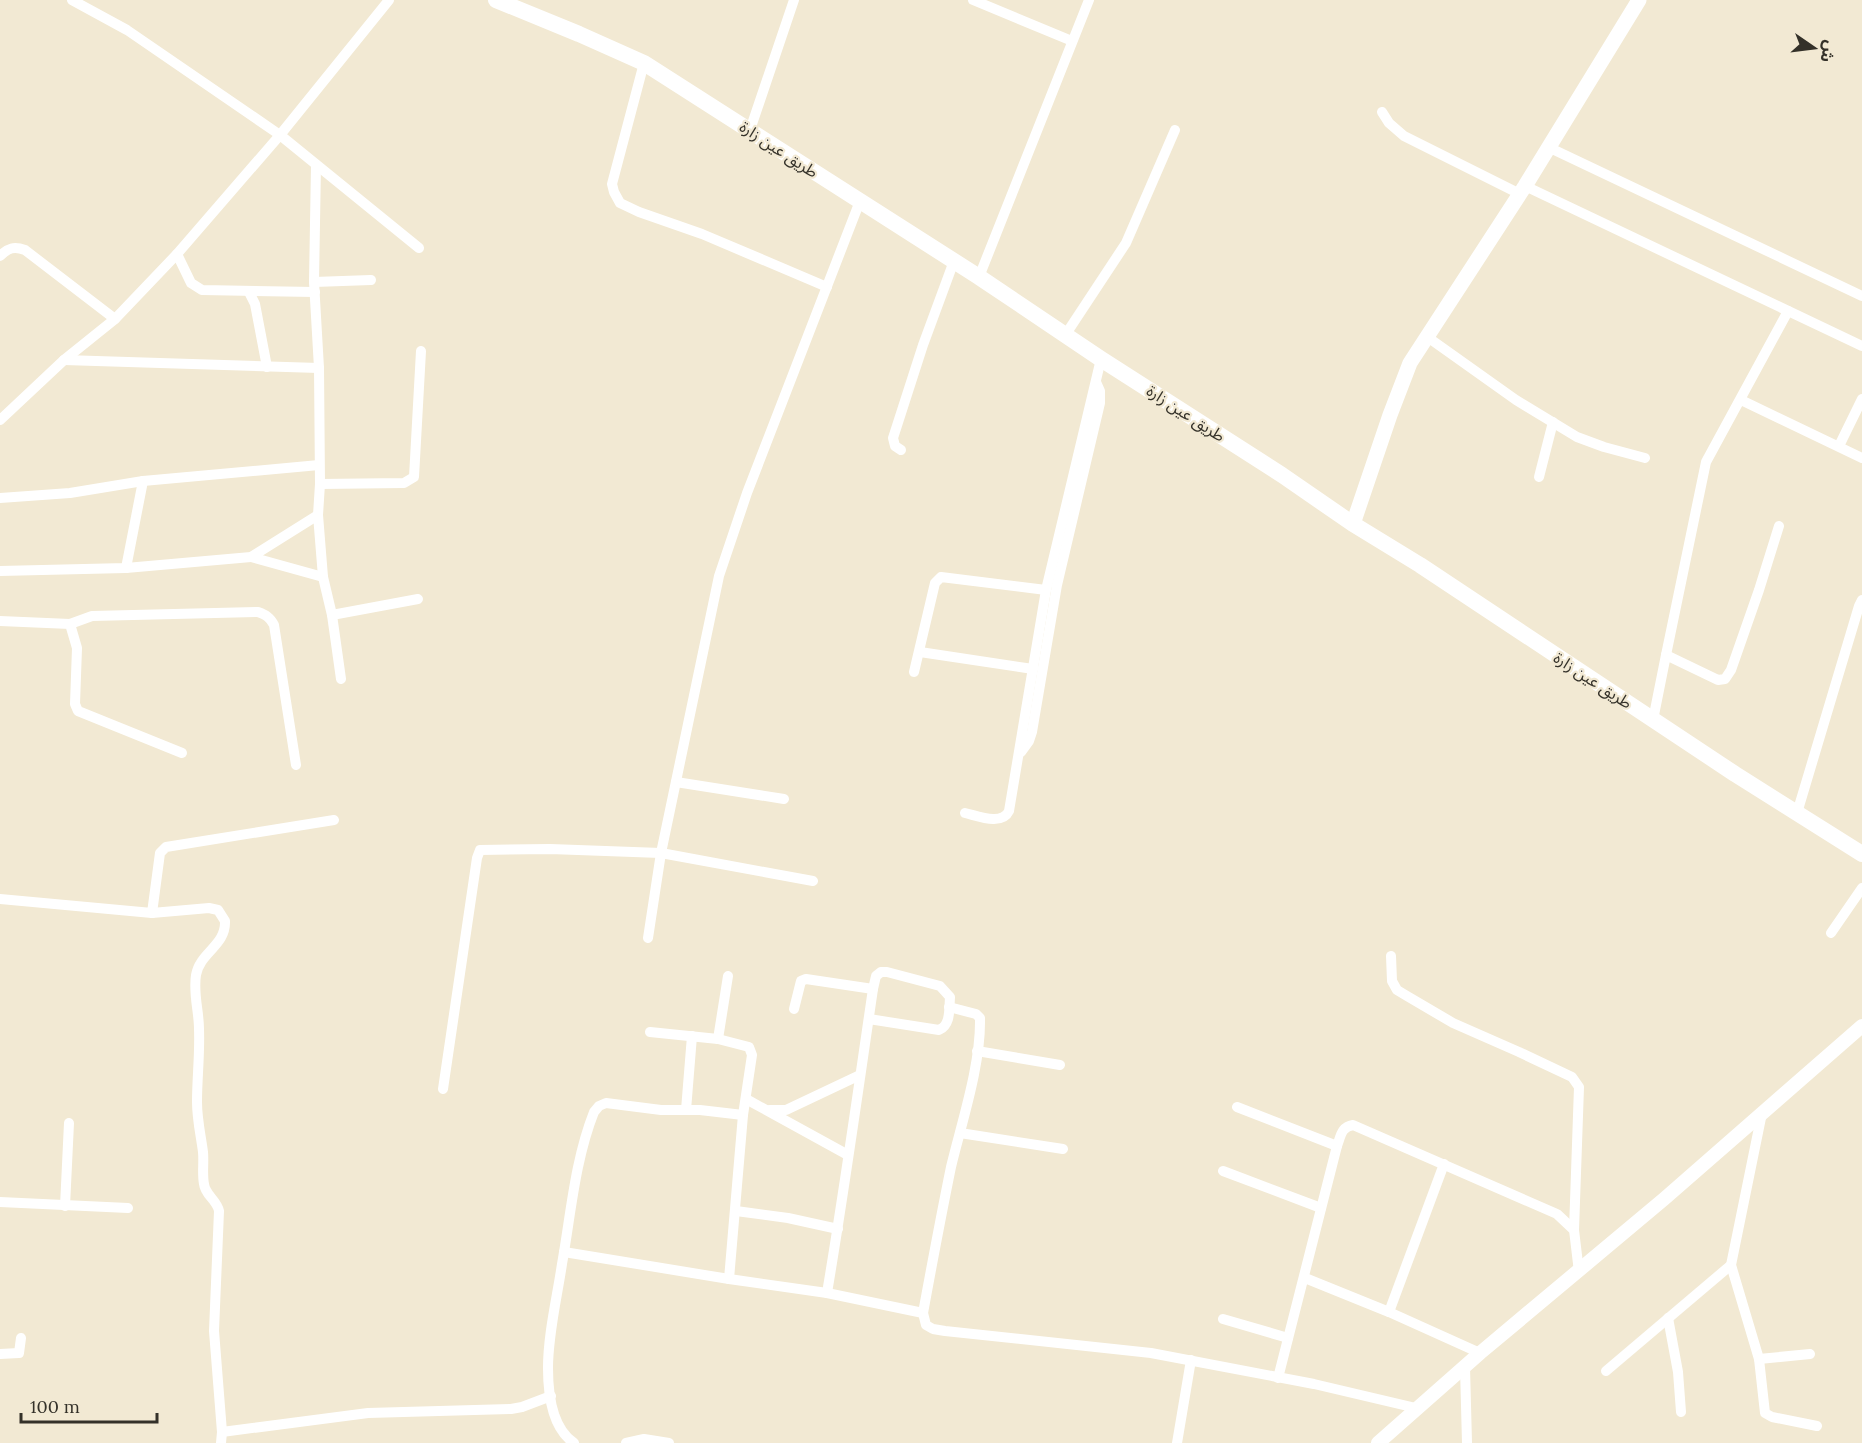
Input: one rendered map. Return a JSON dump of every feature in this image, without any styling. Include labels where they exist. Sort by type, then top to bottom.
[{"type":"main road","name":"طريق عين زارة","points":[[496,0],[579,33],[644,63],[979,277],[1353,524],[1420,565],[1653,720],[1862,854]]},
{"type":"main road","points":[[1353,524],[1410,363],[1522,190],[1639,0]]},
{"type":"street","points":[[72,0],[127,30],[280,135],[419,248]]},
{"type":"street","points":[[1,419],[64,360],[115,320],[177,254],[280,135],[389,0]]},
{"type":"street","points":[[750,130],[794,0]]},
{"type":"street","points":[[973,0],[1072,41]]},
{"type":"street","points":[[979,277],[1089,0]]},
{"type":"street","points":[[644,63],[612,184],[620,203],[702,234],[827,287]]},
{"type":"street","points":[[1382,112],[1389,123],[1404,136],[1862,346]]},
{"type":"street","points":[[1066,334],[1126,243],[1175,130]]},
{"type":"street","points":[[1548,147],[1862,296]]},
{"type":"street","points":[[316,165],[315,287],[320,368],[318,515],[323,577],[332,615],[341,678]]},
{"type":"street","points":[[648,938],[661,853],[719,576],[733,530],[860,201]]},
{"type":"street","points":[[0,256],[9,248],[16,247],[25,250],[115,320]]},
{"type":"street","points":[[177,254],[191,283],[201,290],[249,292],[371,280]]},
{"type":"street","points":[[901,450],[895,446],[893,438],[923,345],[954,261]]},
{"type":"street","points":[[249,292],[255,304],[267,367]]},
{"type":"street","points":[[1653,720],[1706,462],[1788,311]]},
{"type":"street","points":[[1426,336],[1516,400],[1590,443],[1645,459]]},
{"type":"street","points":[[320,484],[404,483],[414,477],[421,351]]},
{"type":"street","points":[[965,813],[1000,820],[1006,817],[1034,669],[1046,590],[1101,359]]},
{"type":"street","points":[[64,360],[320,368]]},
{"type":"street","points":[[1019,754],[1029,741],[1032,732],[1057,585],[1100,403],[1100,391],[1095,382]]},
{"type":"street","points":[[1839,446],[1862,399]]},
{"type":"street","points":[[1741,400],[1862,458]]},
{"type":"street","points":[[1539,477],[1553,422]]},
{"type":"street","points":[[0,498],[70,493],[143,481],[319,465]]},
{"type":"street","points":[[126,568],[143,481]]},
{"type":"street","points":[[251,557],[318,515]]},
{"type":"street","points":[[1666,655],[1718,680],[1725,679],[1737,656],[1779,526]]},
{"type":"street","points":[[0,571],[126,568],[251,557],[323,577]]},
{"type":"street","points":[[914,672],[936,584],[940,578],[1046,590]]},
{"type":"street","points":[[332,615],[418,599]]},
{"type":"street","points":[[1797,813],[1858,606],[1862,600]]},
{"type":"street","points":[[0,621],[70,624],[92,616],[258,612],[265,614],[271,618],[274,625],[296,765]]},
{"type":"street","points":[[70,624],[77,648],[75,704],[78,711],[182,753]]},
{"type":"street","points":[[920,652],[1034,669]]},
{"type":"street","points":[[676,782],[784,799]]},
{"type":"street","points":[[153,913],[160,853],[166,847],[334,820]]},
{"type":"street","points":[[443,1089],[480,850],[550,849],[661,853],[813,881]]},
{"type":"street","points":[[1831,933],[1862,888]]},
{"type":"street","points":[[0,899],[153,913],[209,908],[218,910],[225,921],[223,937],[206,955],[196,972],[195,998],[199,1027],[197,1102],[204,1185],[219,1211],[214,1332],[221,1437],[368,1413],[511,1409],[550,1396]]},
{"type":"street","points":[[1391,956],[1392,981],[1397,990],[1454,1023],[1572,1077],[1579,1087],[1574,1230],[1579,1272]]},
{"type":"street","points":[[827,1293],[838,1229],[860,1075],[873,989],[876,976],[881,972],[887,972],[940,986],[950,997],[948,1023],[939,1030],[869,1019]]},
{"type":"street","points":[[718,1039],[728,976]]},
{"type":"street","points":[[794,1009],[799,985],[806,979],[873,989]]},
{"type":"street","points":[[949,1007],[976,1014],[980,1018],[977,1051],[923,1313],[926,1325],[939,1330],[1100,1347],[1191,1360],[1416,1408]]},
{"type":"street","points":[[1377,1443],[1480,1353],[1579,1272],[1862,1026]]},
{"type":"street","points":[[650,1032],[718,1039],[749,1047],[752,1055],[743,1115],[729,1279]]},
{"type":"street","points":[[686,1110],[692,1036]]},
{"type":"street","points":[[977,1051],[1060,1065]]},
{"type":"street","points":[[769,1110],[786,1110],[860,1075]]},
{"type":"street","points":[[746,1099],[848,1155]]},
{"type":"street","points":[[574,1443],[564,1436],[557,1422],[550,1396],[548,1368],[573,1192],[591,1121],[599,1106],[606,1103],[661,1110],[743,1115]]},
{"type":"street","points":[[1237,1107],[1337,1146]]},
{"type":"street","points":[[1762,1113],[1731,1265],[1759,1359],[1765,1413],[1772,1417],[1817,1426]]},
{"type":"street","points":[[65,1206],[69,1123]]},
{"type":"street","points":[[1278,1378],[1337,1146],[1342,1131],[1347,1126],[1353,1125],[1557,1214],[1574,1230]]},
{"type":"street","points":[[960,1132],[1064,1149]]},
{"type":"street","points":[[1389,1312],[1444,1164]]},
{"type":"street","points":[[1223,1171],[1321,1208]]},
{"type":"street","points":[[0,1202],[128,1208]]},
{"type":"street","points":[[736,1211],[788,1218],[838,1229]]},
{"type":"street","points":[[564,1252],[827,1293],[923,1313]]},
{"type":"street","points":[[1606,1371],[1731,1265]]},
{"type":"street","points":[[1305,1278],[1389,1312],[1480,1353]]},
{"type":"street","points":[[1668,1318],[1675,1350],[1681,1412]]},
{"type":"street","points":[[1223,1319],[1288,1338]]},
{"type":"street","points":[[0,1354],[19,1353],[21,1338]]},
{"type":"street","points":[[1759,1359],[1810,1354]]},
{"type":"street","points":[[1177,1443],[1191,1360]]},
{"type":"street","points":[[1465,1367],[1467,1443]]},
{"type":"street","points":[[626,1443],[645,1439],[663,1442]]}]
